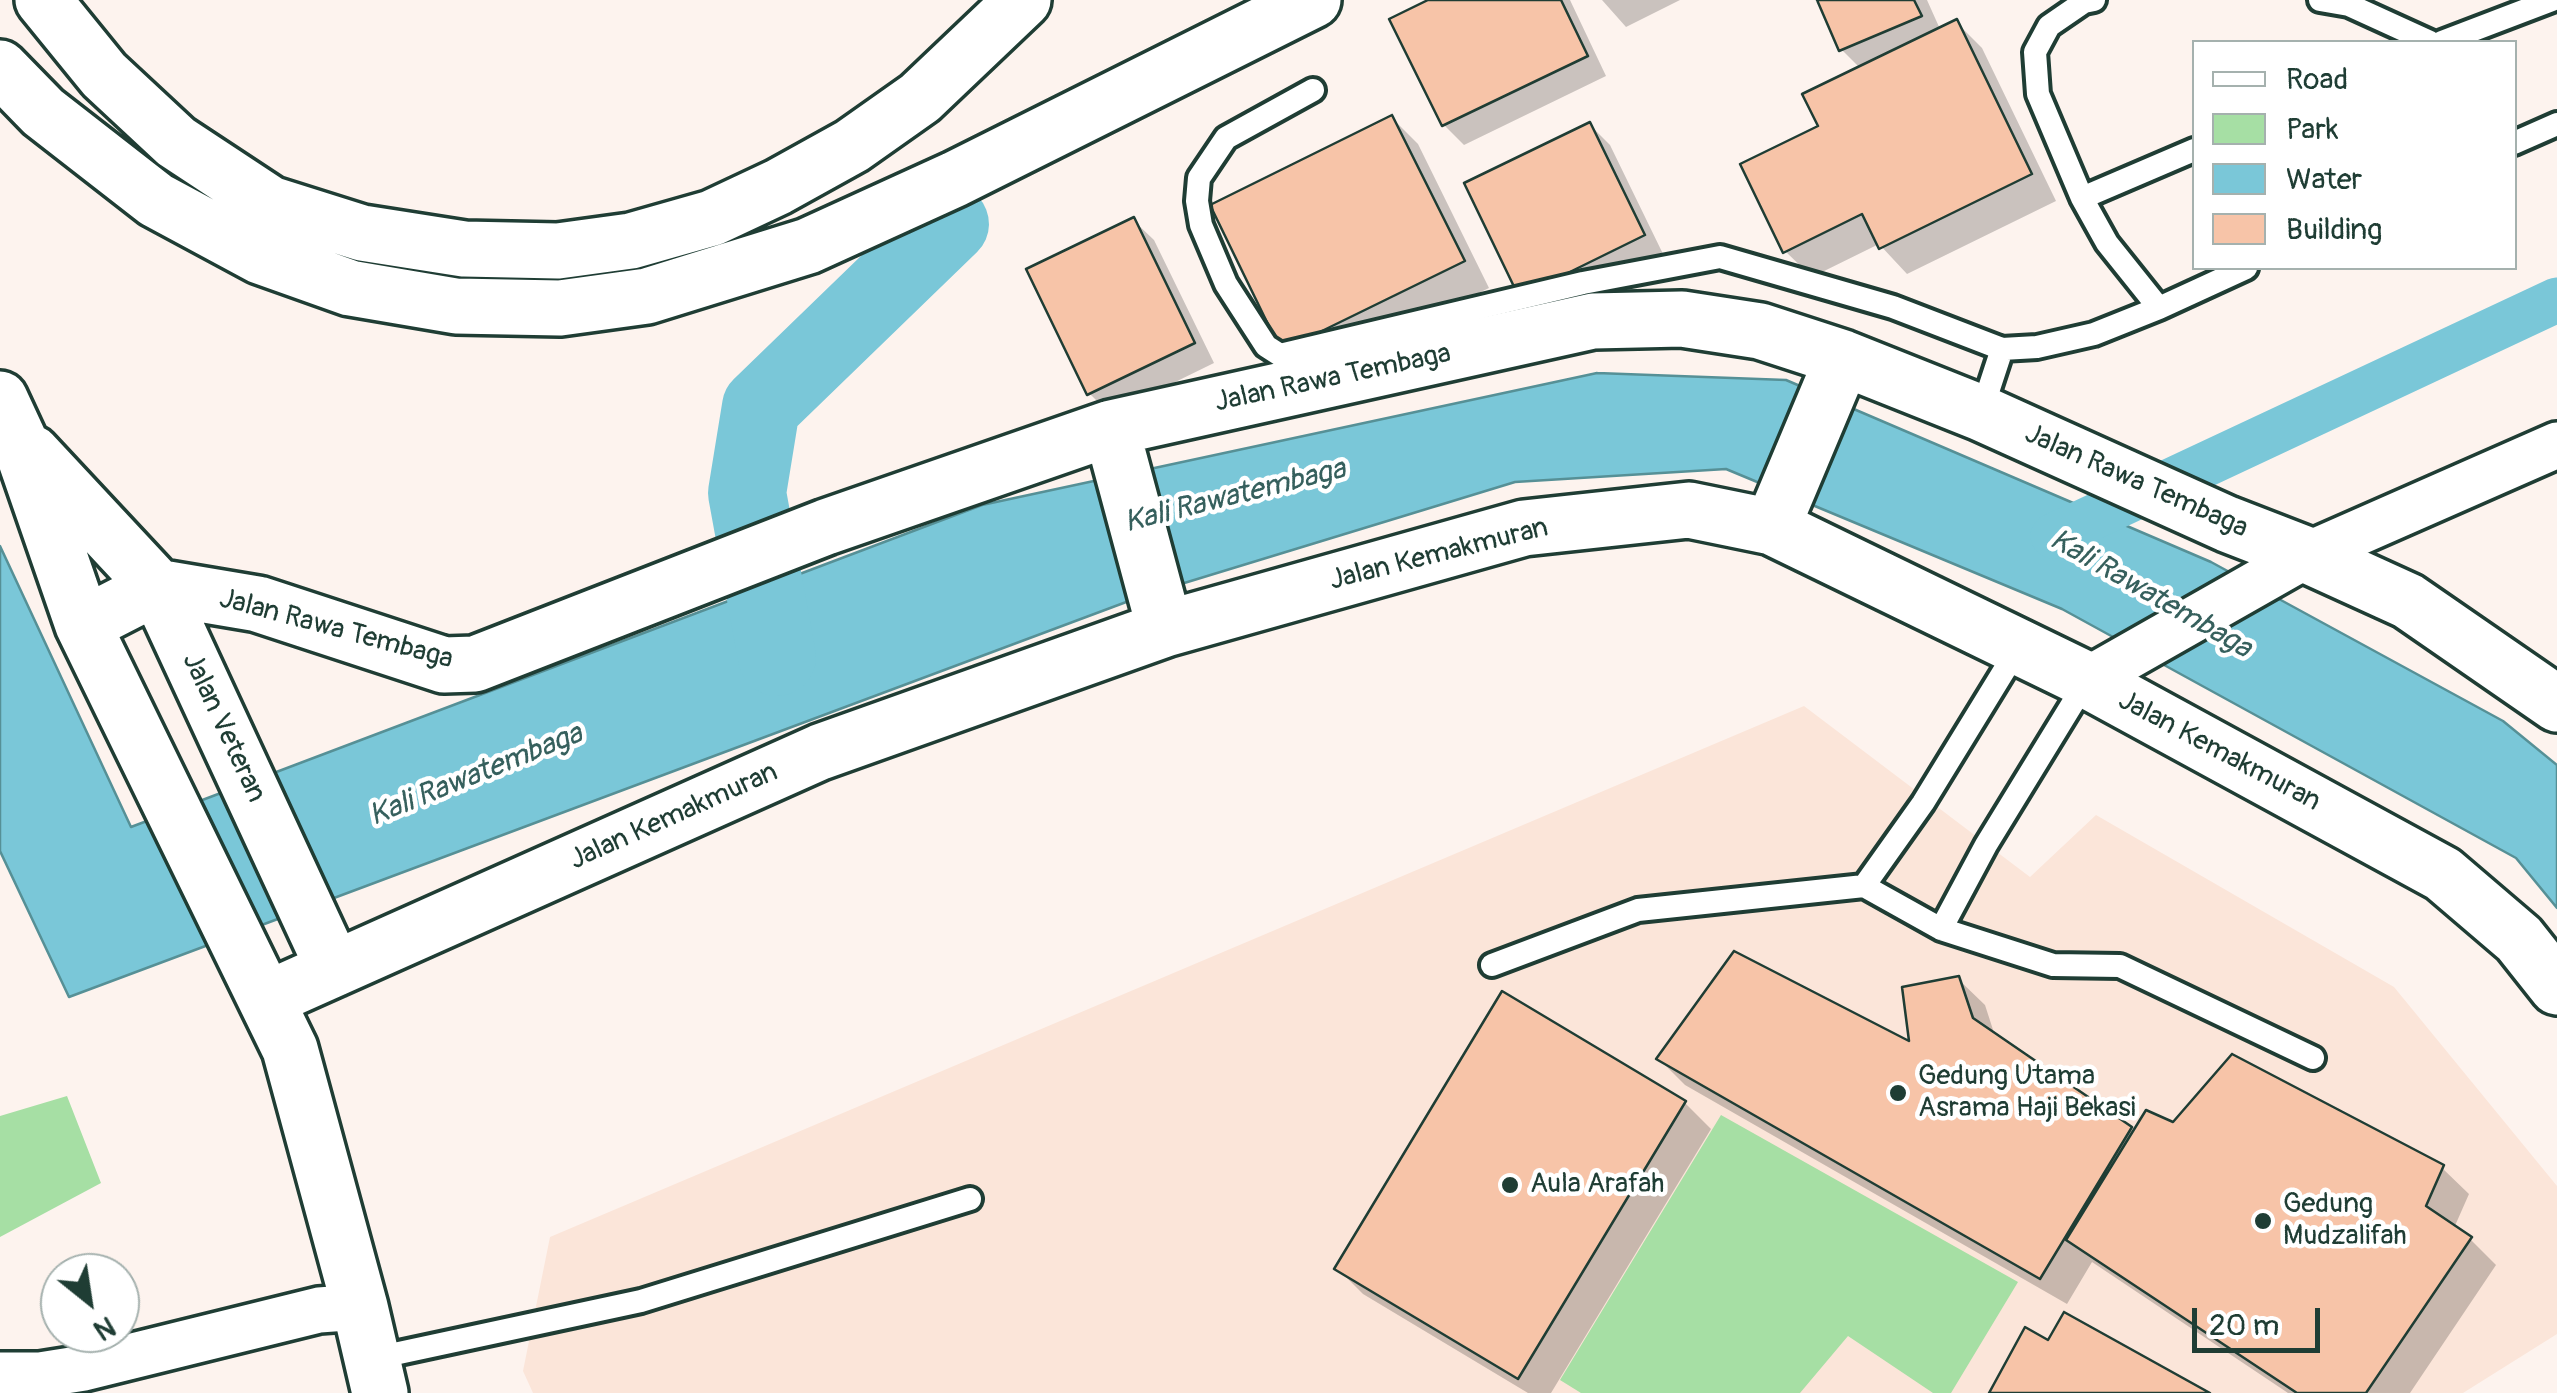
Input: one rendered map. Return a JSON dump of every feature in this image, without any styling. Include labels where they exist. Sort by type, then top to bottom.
[{"type":"main road","points":[[43,0],[104,75],[176,142],[270,204],[362,233],[464,249],[558,251],[631,242],[712,218],[778,187],[852,146],[920,98],[1023,0]]},
{"type":"main road","points":[[0,68],[43,112],[156,200],[260,256],[350,288],[456,306],[560,308],[647,296],[808,246],[955,179],[1313,0]]},
{"type":"main road","name":"Jalan Rawa Tembaga","points":[[167,608],[258,604],[444,665],[475,664],[826,528],[1114,437],[1594,321],[1682,319],[1760,331],[1839,368],[1981,413],[2227,524],[2290,565],[2408,602],[2557,704]]},
{"type":"main road","points":[[1778,512],[1839,368]]},
{"type":"main road","name":"Jalan Veteran","points":[[10,419],[167,608],[334,969]]},
{"type":"main road","name":"Jalan Veteran","points":[[10,419],[93,646],[290,1049],[366,1335]]},
{"type":"main road","points":[[1114,437],[1162,621]]},
{"type":"main road","name":"Jalan Kemakmuran","points":[[267,999],[820,752],[1162,621],[1524,528],[1690,510],[1778,512],[2018,648],[2106,668],[2443,874],[2519,939],[2557,987]]},
{"type":"main road","points":[[93,646],[167,608]]},
{"type":"main road","points":[[290,1049],[334,969]]},
{"type":"street","points":[[2106,668],[2290,565],[2557,445]]},
{"type":"street","points":[[0,1375],[40,1374],[134,1359],[319,1310],[366,1335]]},
{"type":"lane","points":[[2094,0],[2084,2],[2049,26],[2035,52],[2038,94],[2082,198],[2107,243],[2159,308]]},
{"type":"lane","points":[[2320,0],[2349,5],[2426,40]]},
{"type":"lane","points":[[2447,40],[2552,0]]},
{"type":"lane","points":[[1312,90],[1226,138],[1199,178],[1201,225],[1226,284],[1266,346],[1280,354],[1583,283],[1720,257],[1893,307],[2002,349],[2037,347],[2094,334],[2242,270]]},
{"type":"lane","points":[[2517,143],[2557,124]]},
{"type":"lane","points":[[2082,198],[2192,151]]},
{"type":"lane","points":[[1981,413],[2002,349]]},
{"type":"lane","points":[[1864,886],[1923,804],[2018,648]]},
{"type":"lane","points":[[1941,930],[1986,845],[2106,668]]},
{"type":"lane","points":[[1492,965],[1638,910],[1864,886],[1941,930],[2053,964],[2120,966],[2313,1058]]},
{"type":"lane","points":[[366,1335],[642,1301],[970,1199]]},
{"type":"shaded area","points":[[1804,706],[2030,877],[2096,815],[2394,987],[2557,1186],[2557,1334],[2463,1393],[533,1393],[523,1371],[550,1237]]},
{"type":"green space","points":[[67,1096],[101,1183],[0,1237],[0,1116]]},
{"type":"green space","points":[[1721,1115],[2018,1282],[1951,1393],[1933,1393],[1848,1336],[1800,1393],[1581,1393],[1560,1380]]},
{"type":"water","name":"Kali Rawatembaga","points":[[1597,373],[1786,380],[2211,562],[2503,721],[2557,765],[2557,908],[2516,858],[2062,609],[1726,469],[1515,482],[1145,595],[69,997],[0,851],[0,546],[131,827],[982,505]]},
{"type":"building","points":[[1428,0],[1561,0],[1588,56],[1442,126],[1389,19]]},
{"type":"building","points":[[1817,0],[1914,0],[1922,16],[1839,51]]},
{"type":"building","points":[[1957,19],[2032,174],[1879,249],[1862,214],[1783,253],[1740,164],[1818,126],[1802,94]]},
{"type":"building","points":[[1392,115],[1465,261],[1281,351],[1210,205]]},
{"type":"building","points":[[1590,122],[1645,235],[1519,297],[1464,183]]},
{"type":"building","points":[[1134,217],[1195,343],[1087,395],[1026,269]]},
{"type":"building","name":"Gedung Utama Asrama Haji Bekasi","points":[[1734,951],[1909,1041],[1902,987],[1959,976],[1973,1018],[2132,1127],[2040,1279],[1656,1059]]},
{"type":"building","name":"Aula Arafah","points":[[1502,991],[1686,1101],[1518,1379],[1334,1269]]},
{"type":"building","name":"Gedung Mudzalifah","points":[[2232,1054],[2444,1165],[2426,1206],[2472,1237],[2366,1393],[2297,1393],[2066,1240],[2146,1110],[2173,1122]]},
{"type":"building","points":[[2064,1312],[2210,1393],[1989,1393],[2025,1327],[2048,1340]]},
{"type":"waterway","points":[[777,657],[747,493],[761,407],[950,224]]},
{"type":"waterway","name":"Kali Rawatembaga","points":[[2053,536],[2557,300]]},
{"type":"place","name":"Gedung Utama Asrama Haji Bekasi","points":[[1898,1093]]},
{"type":"place","name":"Aula Arafah","points":[[1510,1185]]},
{"type":"place","name":"Gedung Mudzalifah","points":[[2263,1221]]}]
